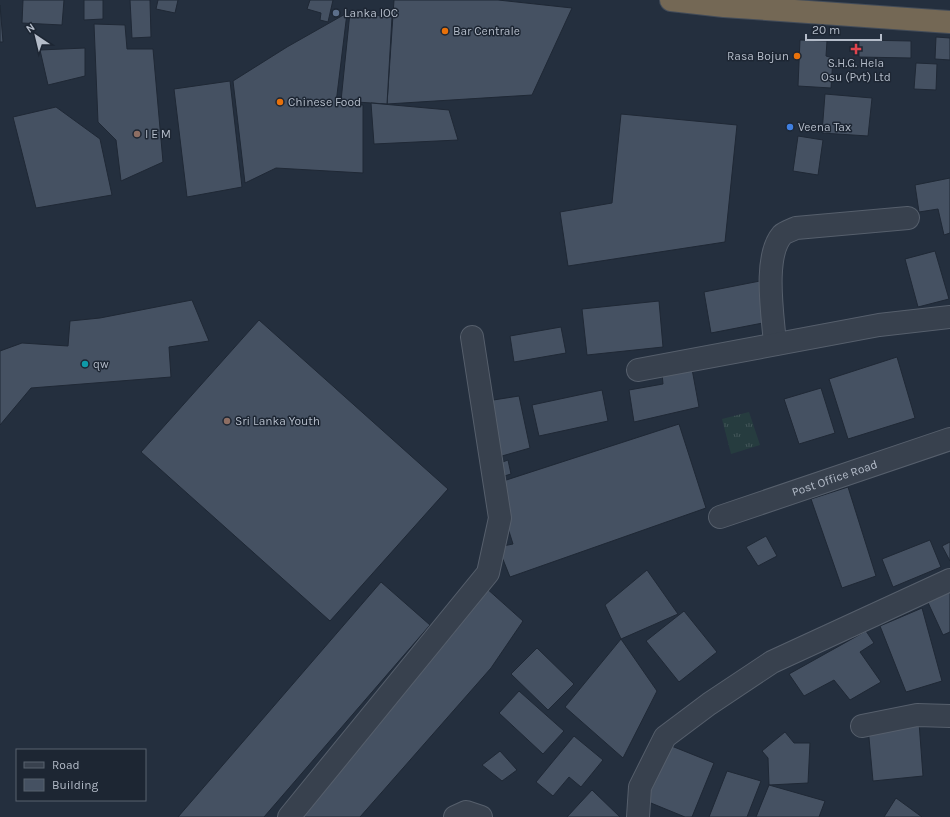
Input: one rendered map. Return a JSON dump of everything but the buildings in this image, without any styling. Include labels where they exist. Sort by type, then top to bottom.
[{"type":"highway","points":[[671,0],[950,22]]},
{"type":"street","points":[[775,344],[771,266],[774,249],[783,234],[796,228],[908,218]]},
{"type":"street","points":[[638,370],[879,325],[950,317]]},
{"type":"street","points":[[288,817],[488,573],[500,518],[472,337]]},
{"type":"street","name":"Post Office Road","points":[[720,517],[950,439]]},
{"type":"street","points":[[638,817],[640,787],[665,737],[709,704],[772,662],[950,580]]},
{"type":"street","points":[[862,726],[917,715],[950,716]]},
{"type":"street","points":[[456,817],[466,812],[481,817]]},
{"type":"green space","points":[[749,412],[760,445],[731,454],[722,419]]},
{"type":"place","name":"Lanka IOC","points":[[336,13]]},
{"type":"place","name":"Bar Centrale","points":[[445,31]]},
{"type":"place","name":"S.H.G. Hela Osu (Pvt) Ltd","points":[[856,49]]},
{"type":"place","name":"Rasa Bojun","points":[[797,56]]},
{"type":"place","name":"Chinese Food","points":[[280,102]]},
{"type":"place","name":"Veena Tax","points":[[790,127]]},
{"type":"place","name":"I E M","points":[[137,134]]},
{"type":"place","name":"qw","points":[[85,364]]},
{"type":"place","name":"Sri Lanka Youth","points":[[227,421]]}]
